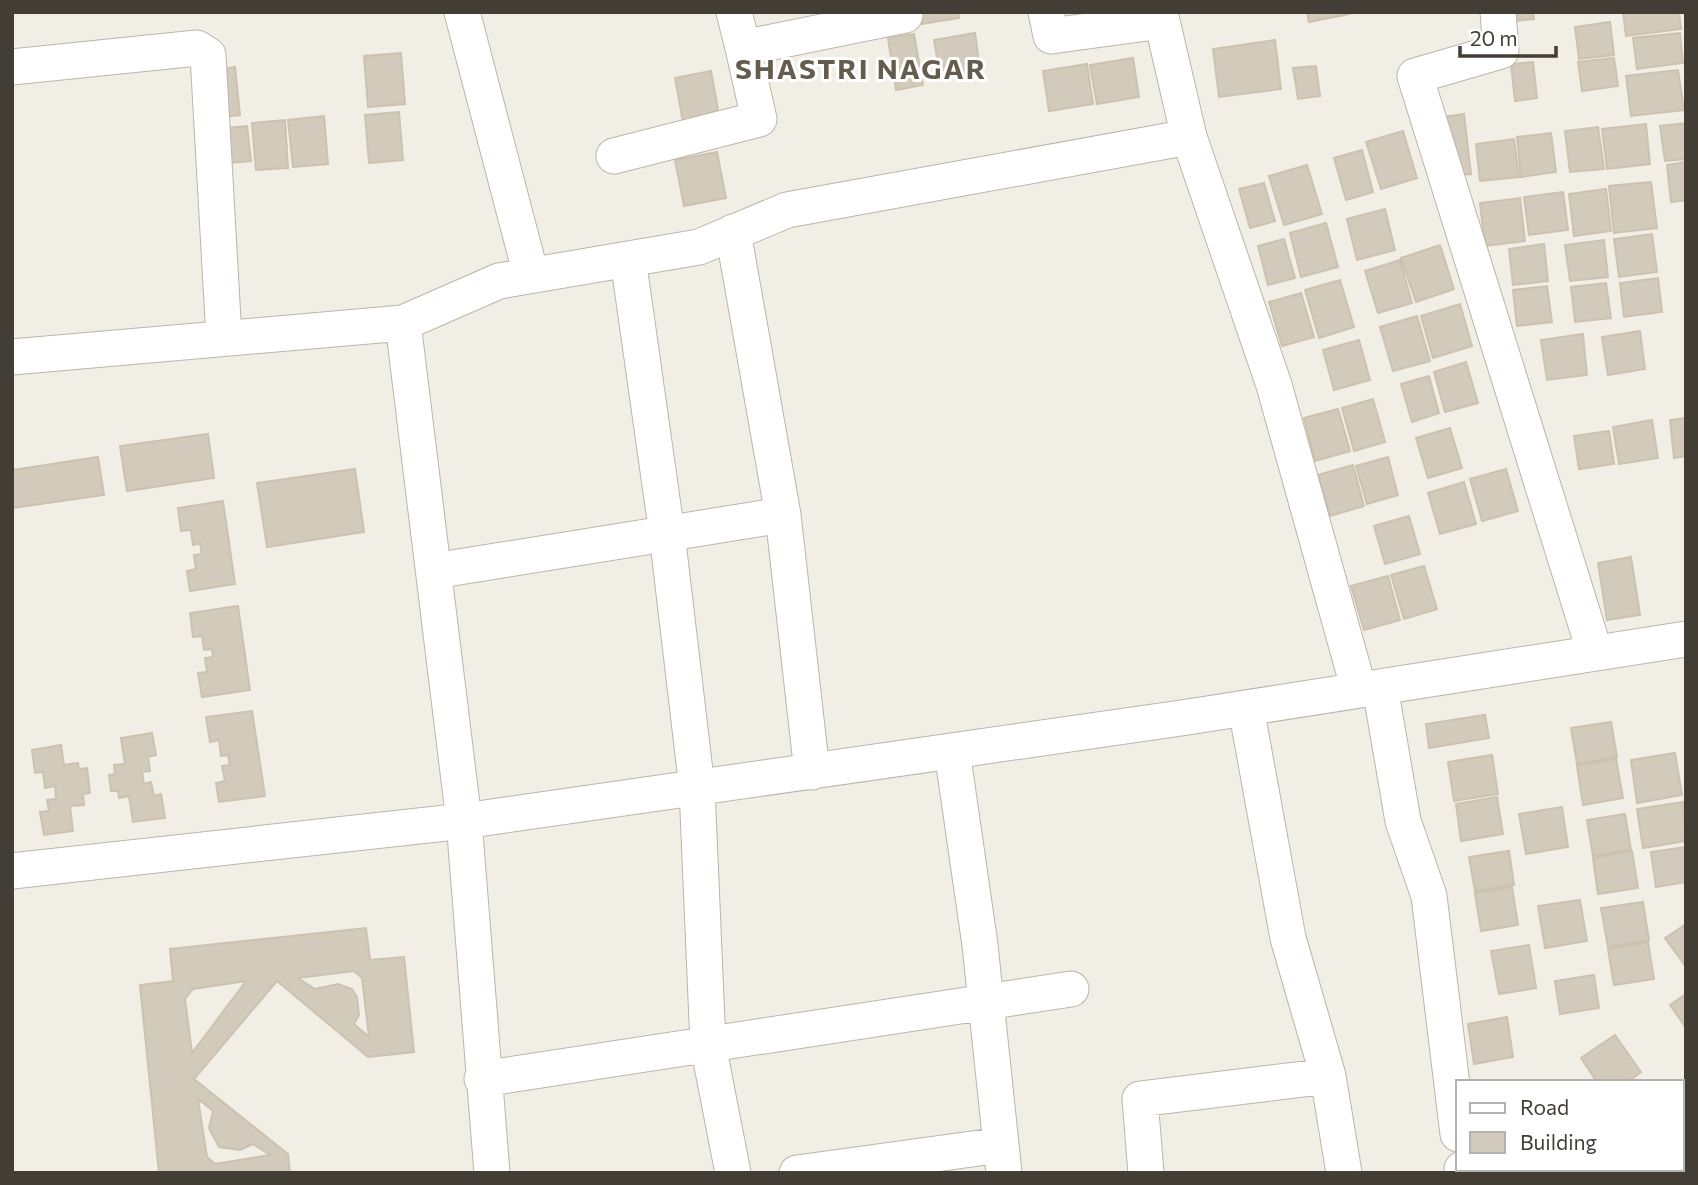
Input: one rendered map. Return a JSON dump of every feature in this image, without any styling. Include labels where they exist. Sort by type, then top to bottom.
[{"type":"street","points":[[462,12],[530,275]]},
{"type":"street","points":[[614,156],[760,119],[734,12]]},
{"type":"street","points":[[1046,12],[1051,36],[1163,16],[1189,137],[1275,385],[1370,689],[1403,821],[1429,896],[1456,1118]]},
{"type":"street","points":[[1498,12],[1501,51],[1415,76],[1595,653]]},
{"type":"street","points":[[743,48],[905,15]]},
{"type":"street","points":[[12,67],[197,48],[208,55],[224,338]]},
{"type":"street","points":[[12,357],[403,323],[499,281],[699,247],[787,210],[1189,137]]},
{"type":"street","points":[[733,232],[783,515],[812,772]]},
{"type":"street","points":[[628,259],[667,534],[697,788],[708,1045],[733,1173]]},
{"type":"street","points":[[403,323],[464,821],[482,1079],[492,1173]]},
{"type":"street","points":[[433,571],[783,515]]},
{"type":"street","points":[[12,871],[464,821],[1247,708],[1686,639]]},
{"type":"street","points":[[1247,708],[1288,938],[1328,1076],[1344,1173]]},
{"type":"street","points":[[797,1173],[1003,1159],[986,1003],[952,751]]},
{"type":"street","points":[[482,1079],[1071,989]]},
{"type":"street","points":[[1146,1173],[1140,1099],[1328,1076]]},
{"type":"building","points":[[919,12],[958,12],[959,18],[921,24]]},
{"type":"building","points":[[1307,12],[1350,12],[1350,14],[1309,22]]},
{"type":"building","points":[[1512,12],[1533,12],[1534,19],[1514,21]]},
{"type":"building","points":[[1623,12],[1679,12],[1681,29],[1626,36]]},
{"type":"building","points":[[1610,22],[1614,55],[1579,59],[1575,27]]},
{"type":"building","points":[[975,33],[980,69],[940,76],[934,40]]},
{"type":"building","points":[[1680,33],[1683,63],[1637,69],[1633,38]]},
{"type":"building","points":[[914,34],[923,85],[896,90],[888,38]]},
{"type":"building","points":[[1275,40],[1281,89],[1219,97],[1213,49]]},
{"type":"building","points":[[401,53],[405,104],[368,107],[364,56]]},
{"type":"building","points":[[1133,58],[1139,97],[1097,104],[1090,65]]},
{"type":"building","points":[[1614,58],[1618,86],[1582,91],[1578,62]]},
{"type":"building","points":[[1533,62],[1537,98],[1515,101],[1511,64]]},
{"type":"building","points":[[1087,64],[1093,104],[1049,111],[1043,71]]},
{"type":"building","points":[[1316,66],[1320,96],[1298,99],[1293,68]]},
{"type":"building","points":[[235,67],[240,115],[223,117],[218,70]]},
{"type":"building","points":[[1678,70],[1684,110],[1631,116],[1626,76]]},
{"type":"building","points":[[711,71],[719,115],[683,122],[675,78]]},
{"type":"building","points":[[399,112],[403,160],[369,163],[365,115]]},
{"type":"building","points":[[1464,114],[1471,174],[1450,176],[1443,117]]},
{"type":"building","points":[[324,116],[328,164],[293,167],[288,120]]},
{"type":"building","points":[[285,120],[288,168],[256,170],[252,123]]},
{"type":"building","points":[[1686,123],[1686,159],[1665,161],[1660,126]]},
{"type":"building","points":[[1646,124],[1650,164],[1607,169],[1602,129]]},
{"type":"building","points":[[247,126],[251,161],[230,163],[227,128]]},
{"type":"building","points":[[1598,127],[1604,169],[1570,172],[1565,131]]},
{"type":"building","points":[[1403,131],[1417,178],[1381,189],[1366,142]]},
{"type":"building","points":[[1551,133],[1556,172],[1521,177],[1517,137]]},
{"type":"building","points":[[1514,139],[1519,177],[1480,181],[1476,144]]},
{"type":"building","points":[[1362,150],[1373,192],[1346,200],[1334,158]]},
{"type":"building","points":[[717,152],[726,198],[684,206],[675,160]]},
{"type":"building","points":[[1686,162],[1686,200],[1671,202],[1667,165]]},
{"type":"building","points":[[1307,165],[1322,214],[1284,225],[1269,176]]},
{"type":"building","points":[[1651,182],[1657,228],[1614,233],[1609,186]]},
{"type":"building","points":[[1264,183],[1275,221],[1250,228],[1239,189]]},
{"type":"building","points":[[1606,189],[1611,231],[1574,236],[1569,194]]},
{"type":"building","points":[[1563,192],[1568,230],[1529,235],[1524,197]]},
{"type":"building","points":[[1520,198],[1525,241],[1485,246],[1480,203]]},
{"type":"building","points":[[1385,209],[1395,250],[1357,260],[1347,219]]},
{"type":"building","points":[[1326,223],[1338,267],[1301,277],[1290,233]]},
{"type":"building","points":[[1652,234],[1657,272],[1619,277],[1614,239]]},
{"type":"building","points":[[1284,239],[1295,278],[1268,285],[1258,246]]},
{"type":"building","points":[[1604,240],[1608,277],[1570,281],[1565,245]]},
{"type":"building","points":[[1544,244],[1548,281],[1513,285],[1509,249]]},
{"type":"building","points":[[1440,245],[1454,289],[1416,302],[1401,258]]},
{"type":"building","points":[[1400,260],[1412,303],[1378,313],[1365,271]]},
{"type":"building","points":[[1658,278],[1662,312],[1624,317],[1620,283]]},
{"type":"building","points":[[1340,280],[1354,327],[1319,338],[1305,290]]},
{"type":"building","points":[[1606,283],[1611,318],[1575,322],[1571,287]]},
{"type":"building","points":[[1547,286],[1552,322],[1517,326],[1513,290]]},
{"type":"building","points":[[1301,293],[1314,337],[1282,346],[1269,302]]},
{"type":"building","points":[[1460,304],[1472,346],[1433,358],[1421,316]]},
{"type":"building","points":[[1417,316],[1430,361],[1393,371],[1380,327]]},
{"type":"building","points":[[1640,331],[1645,369],[1608,375],[1602,337]]},
{"type":"building","points":[[1583,334],[1587,375],[1547,380],[1541,340]]},
{"type":"building","points":[[1359,340],[1370,380],[1334,390],[1323,350]]},
{"type":"building","points":[[1466,362],[1478,403],[1445,412],[1434,372]]},
{"type":"building","points":[[1429,376],[1439,413],[1412,422],[1401,384]]},
{"type":"building","points":[[1373,399],[1385,442],[1354,451],[1342,408]]},
{"type":"building","points":[[1338,409],[1350,451],[1315,461],[1304,418]]},
{"type":"building","points":[[1686,418],[1686,456],[1674,458],[1670,420]]},
{"type":"building","points":[[1652,420],[1658,458],[1619,464],[1613,427]]},
{"type":"building","points":[[1450,428],[1462,468],[1428,478],[1416,438]]},
{"type":"building","points":[[1609,431],[1614,464],[1579,469],[1574,436]]},
{"type":"building","points":[[208,434],[214,478],[127,491],[120,446]]},
{"type":"building","points":[[98,457],[104,495],[12,508],[12,470]]},
{"type":"building","points":[[1388,457],[1398,495],[1367,504],[1356,466]]},
{"type":"building","points":[[1353,465],[1364,506],[1330,516],[1318,475]]},
{"type":"building","points":[[355,469],[364,532],[267,547],[257,483]]},
{"type":"building","points":[[1506,469],[1518,511],[1482,521],[1470,479]]},
{"type":"building","points":[[1464,482],[1476,524],[1440,534],[1428,493]]},
{"type":"building","points":[[223,501],[235,584],[190,591],[187,571],[196,569],[194,555],[202,554],[200,543],[193,545],[191,530],[181,531],[178,508]]},
{"type":"building","points":[[1409,516],[1420,554],[1385,564],[1374,526]]},
{"type":"building","points":[[1631,557],[1640,615],[1607,620],[1598,563]]},
{"type":"building","points":[[1424,566],[1437,609],[1404,619],[1391,575]]},
{"type":"building","points":[[1388,576],[1400,620],[1364,630],[1351,586]]},
{"type":"building","points":[[238,606],[250,690],[202,697],[198,673],[207,672],[205,658],[213,657],[212,649],[204,650],[202,636],[193,637],[190,613]]},
{"type":"building","points":[[252,711],[265,796],[219,802],[216,783],[225,781],[222,766],[230,765],[228,755],[221,756],[219,740],[210,742],[206,717]]},
{"type":"building","points":[[1485,715],[1489,738],[1429,748],[1426,724]]},
{"type":"building","points":[[1611,722],[1617,757],[1577,764],[1571,728]]},
{"type":"building","points":[[152,733],[156,755],[148,757],[150,771],[142,772],[144,784],[151,782],[154,796],[161,794],[165,818],[133,822],[129,796],[119,798],[118,791],[111,791],[109,775],[115,774],[114,765],[125,764],[121,738]]},
{"type":"building","points":[[61,745],[64,765],[78,763],[79,769],[87,768],[90,793],[83,794],[84,805],[70,806],[73,831],[44,835],[40,812],[49,811],[47,800],[56,799],[55,786],[45,788],[43,772],[35,773],[32,750]]},
{"type":"building","points":[[1675,753],[1682,795],[1637,803],[1631,760]]},
{"type":"building","points":[[1492,755],[1498,794],[1454,801],[1448,762]]},
{"type":"building","points":[[1616,759],[1623,798],[1583,805],[1577,766]]},
{"type":"building","points":[[1497,797],[1503,834],[1461,841],[1456,804]]},
{"type":"building","points":[[1683,802],[1686,841],[1643,848],[1637,809]]},
{"type":"building","points":[[1562,807],[1568,847],[1526,854],[1519,814]]},
{"type":"building","points":[[1625,814],[1631,850],[1593,856],[1587,820]]},
{"type":"building","points":[[1686,847],[1686,882],[1656,887],[1651,852]]},
{"type":"building","points":[[1509,851],[1514,885],[1475,891],[1469,857]]},
{"type":"building","points":[[1632,851],[1638,888],[1598,894],[1593,858]]},
{"type":"building","points":[[1512,887],[1518,925],[1481,931],[1475,893]]},
{"type":"building","points":[[1580,900],[1587,941],[1545,948],[1538,906]]},
{"type":"building","points":[[1643,902],[1649,940],[1608,947],[1601,908]]},
{"type":"building","points":[[1686,924],[1686,967],[1665,938]]},
{"type":"building","points":[[366,928],[370,960],[404,957],[414,1052],[368,1057],[277,981],[194,1079],[288,1154],[290,1173],[159,1173],[140,985],[173,981],[170,949]],"holes":[[[354,971],[362,978],[369,1037],[354,1024],[359,1015],[357,997],[352,989],[338,984],[315,989],[298,978]],[[246,981],[192,1053],[185,999],[193,989]],[[198,1099],[213,1111],[209,1128],[219,1147],[240,1150],[253,1144],[270,1155],[215,1164],[207,1157]]]},
{"type":"building","points":[[1648,942],[1654,979],[1614,985],[1608,949]]},
{"type":"building","points":[[1529,945],[1536,988],[1499,994],[1491,951]]},
{"type":"building","points":[[1594,975],[1599,1008],[1560,1014],[1555,981]]},
{"type":"building","points":[[1686,994],[1686,1028],[1670,1005]]},
{"type":"building","points":[[1507,1017],[1513,1057],[1474,1064],[1468,1024]]},
{"type":"building","points":[[1615,1035],[1641,1072],[1631,1080],[1596,1080],[1581,1058]]},
{"type":"district","name":"SHASTRI NAGAR","points":[[861,69]]}]
